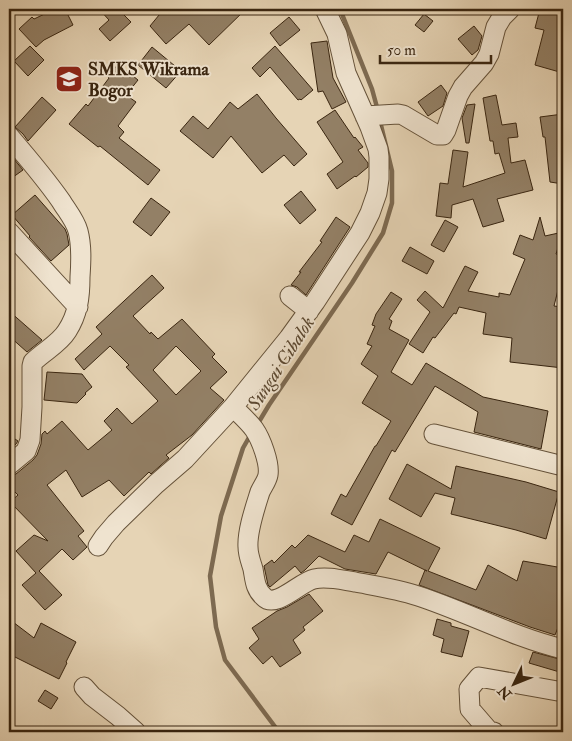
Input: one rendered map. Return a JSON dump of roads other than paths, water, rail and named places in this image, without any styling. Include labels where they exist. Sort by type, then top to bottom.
[{"type":"street","points":[[98,546],[116,523],[185,458],[233,407],[309,311],[363,228],[370,213],[377,193],[379,179],[379,157],[374,138],[377,115],[346,73],[337,34],[325,9]]},
{"type":"street","points":[[377,115],[403,115],[437,135],[443,135],[458,96],[463,87],[484,63],[489,54],[496,27],[510,9]]},
{"type":"street","points":[[9,138],[36,167],[66,208],[78,230],[81,256],[80,290],[74,320],[66,334],[33,362],[30,440],[26,450],[17,460],[9,465]]},
{"type":"street","points":[[9,232],[78,307]]},
{"type":"street","points":[[290,296],[309,311]]},
{"type":"street","points":[[233,407],[255,431],[268,462],[268,476],[257,503],[248,548],[256,586],[266,599],[272,601],[280,598],[313,579],[331,578],[344,580],[390,588],[416,596],[515,634],[563,649]]},
{"type":"street","points":[[434,434],[563,466]]},
{"type":"street","points":[[494,732],[488,731],[470,709],[469,689],[478,677],[563,692]]},
{"type":"street","points":[[84,687],[92,696],[136,732]]},
{"type":"waterway","name":"Sungai Cibalok","points":[[340,9],[372,89],[378,111]]},
{"type":"waterway","name":"Sungai Cibalok","points":[[257,425],[352,283],[383,233],[392,203],[392,171],[380,121]]},
{"type":"waterway","name":"Sungai Cibalok","points":[[251,434],[243,448],[221,516],[210,576],[216,627],[225,660],[279,732]]},
{"type":"place","name":"SMKS Wikrama Bogor","points":[[69,79]]}]
